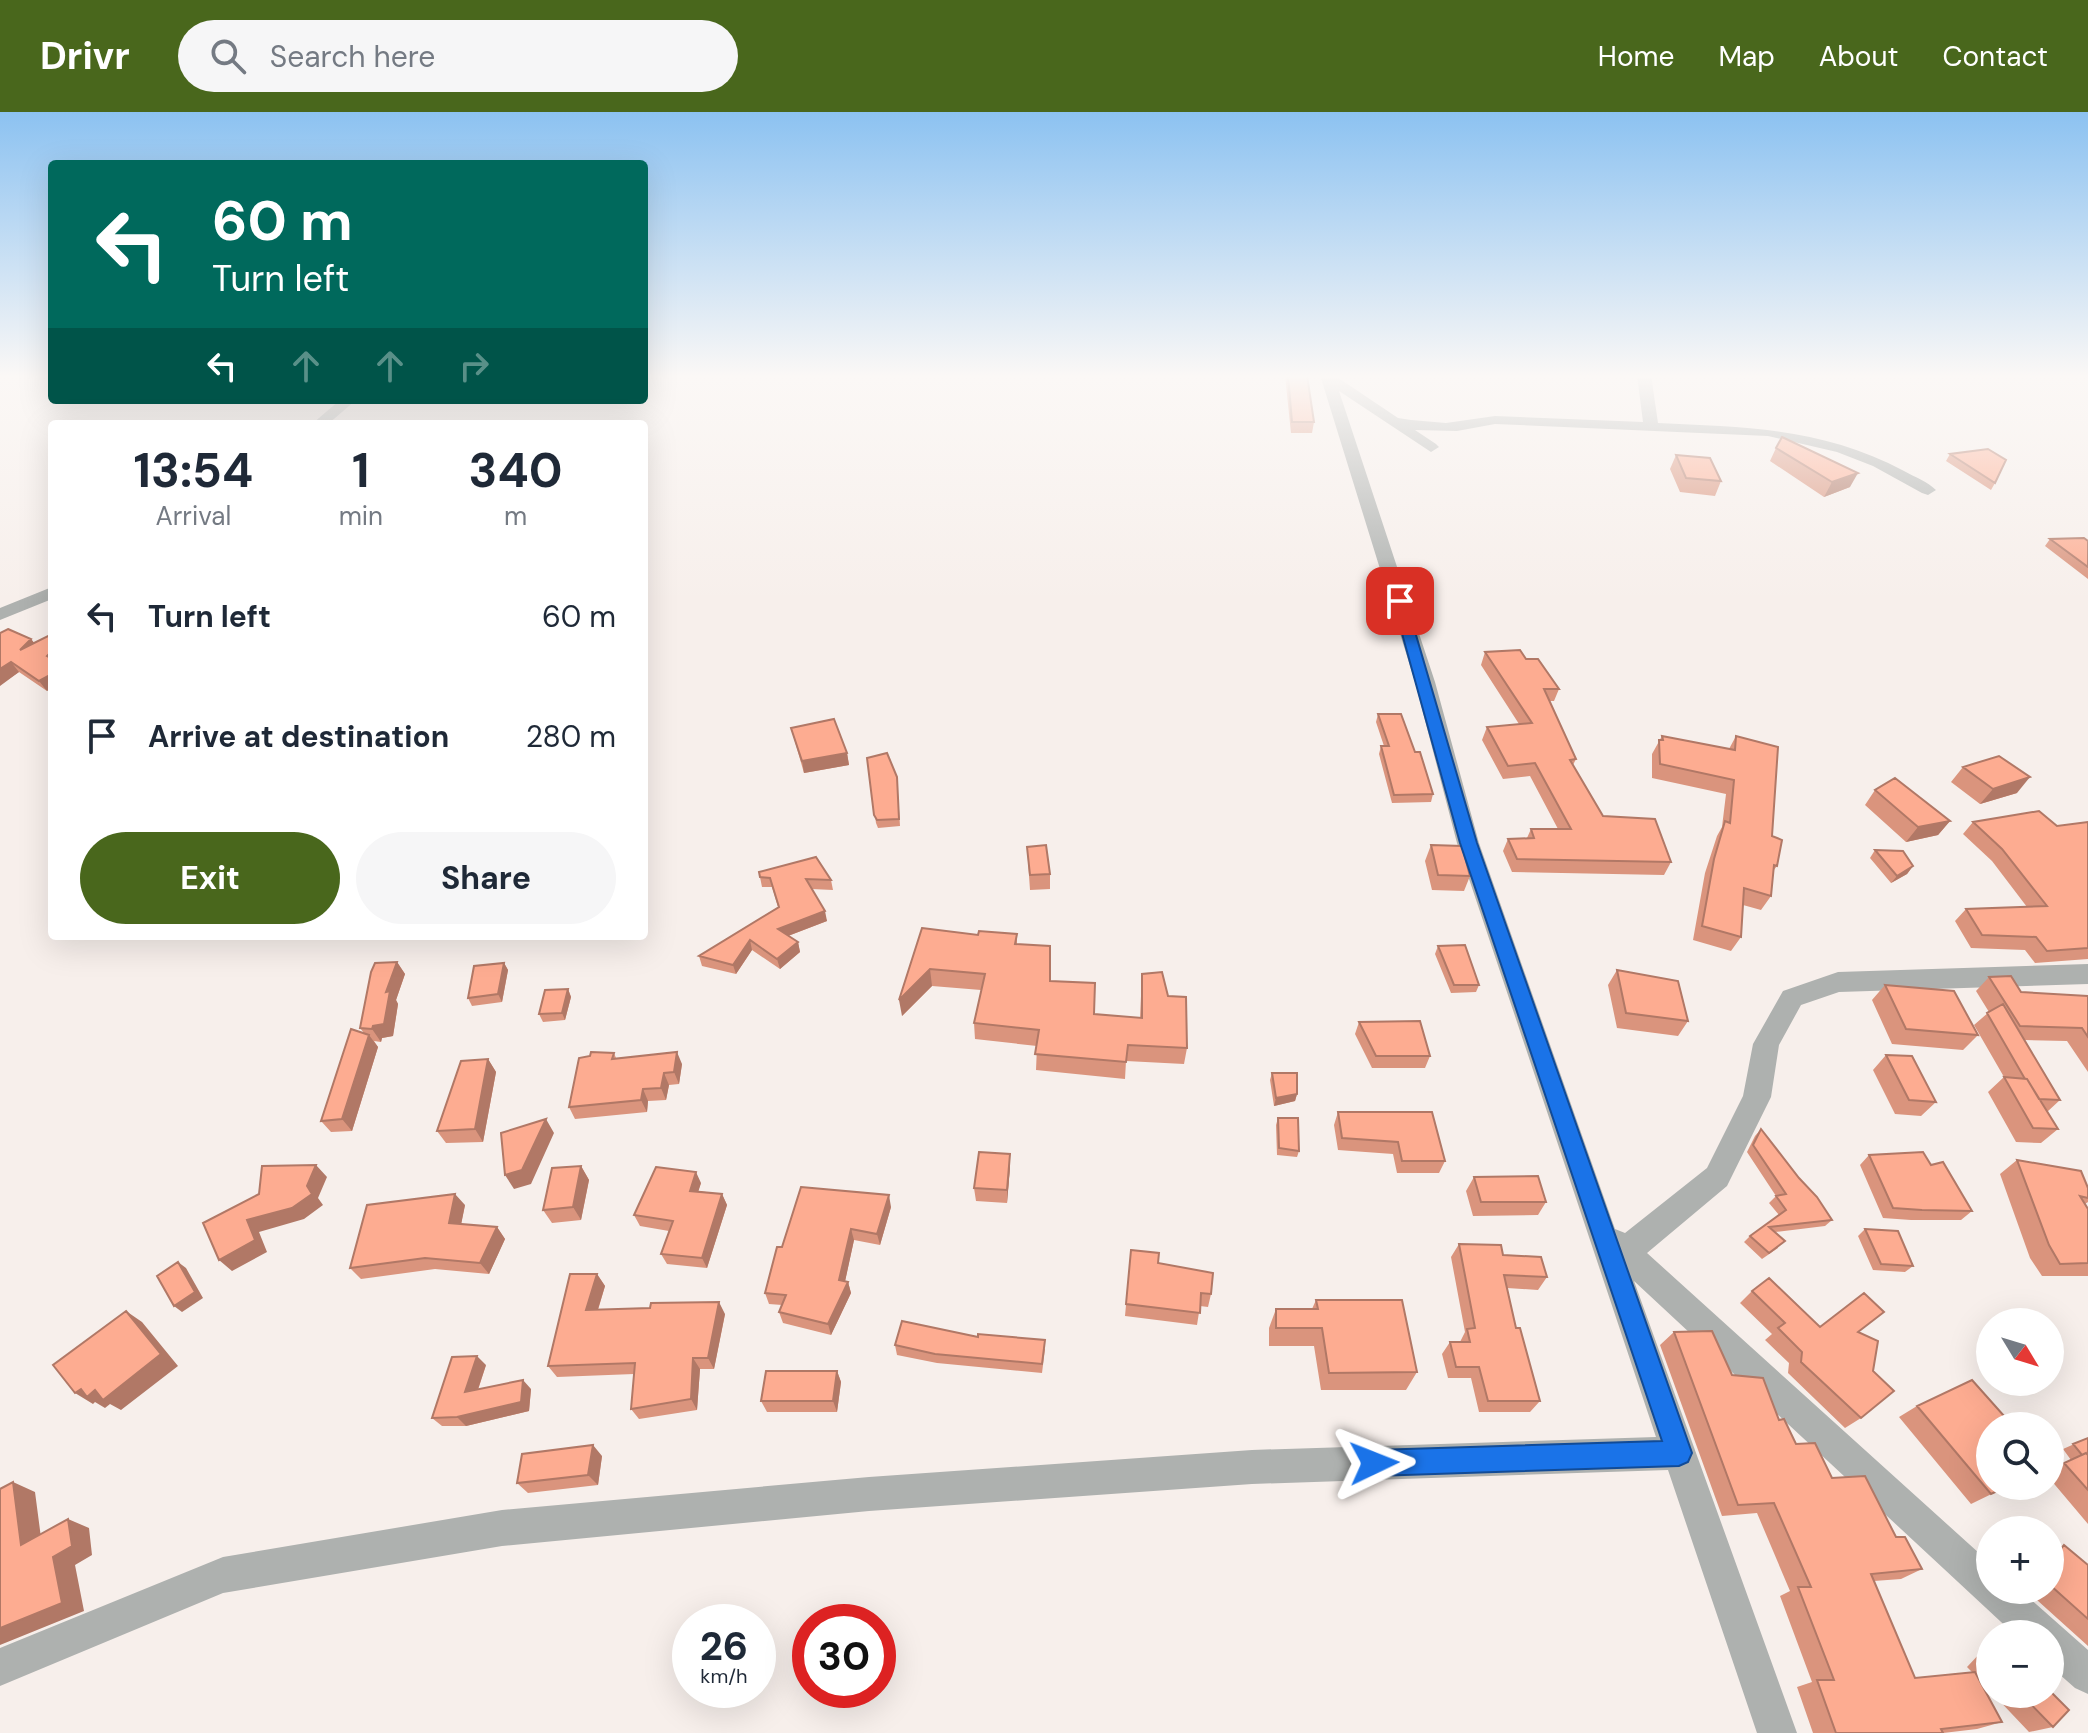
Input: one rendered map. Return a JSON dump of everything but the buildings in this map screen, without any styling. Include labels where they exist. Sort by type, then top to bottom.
[{"type":"street","points":[[1352,451],[1425,682],[1468,843],[1777,1733]]},
{"type":"street","points":[[1840,451],[1878,463],[1928,490]]},
{"type":"street","points":[[0,615],[48,594]]},
{"type":"street","points":[[1625,1252],[1717,1177],[1757,1097],[1766,1044],[1792,998],[1838,982],[2088,974]]},
{"type":"street","points":[[1600,1229],[1976,1574]]},
{"type":"street","points":[[0,1667],[223,1575],[502,1528],[869,1494],[1252,1467],[1679,1453]]},
{"type":"street","points":[[2009,1604],[2026,1620]]},
{"type":"street","points":[[2064,1654],[2088,1675]]},
{"type":"route","points":[[1374,1463],[1679,1453],[1468,843],[1400,601]]}]
